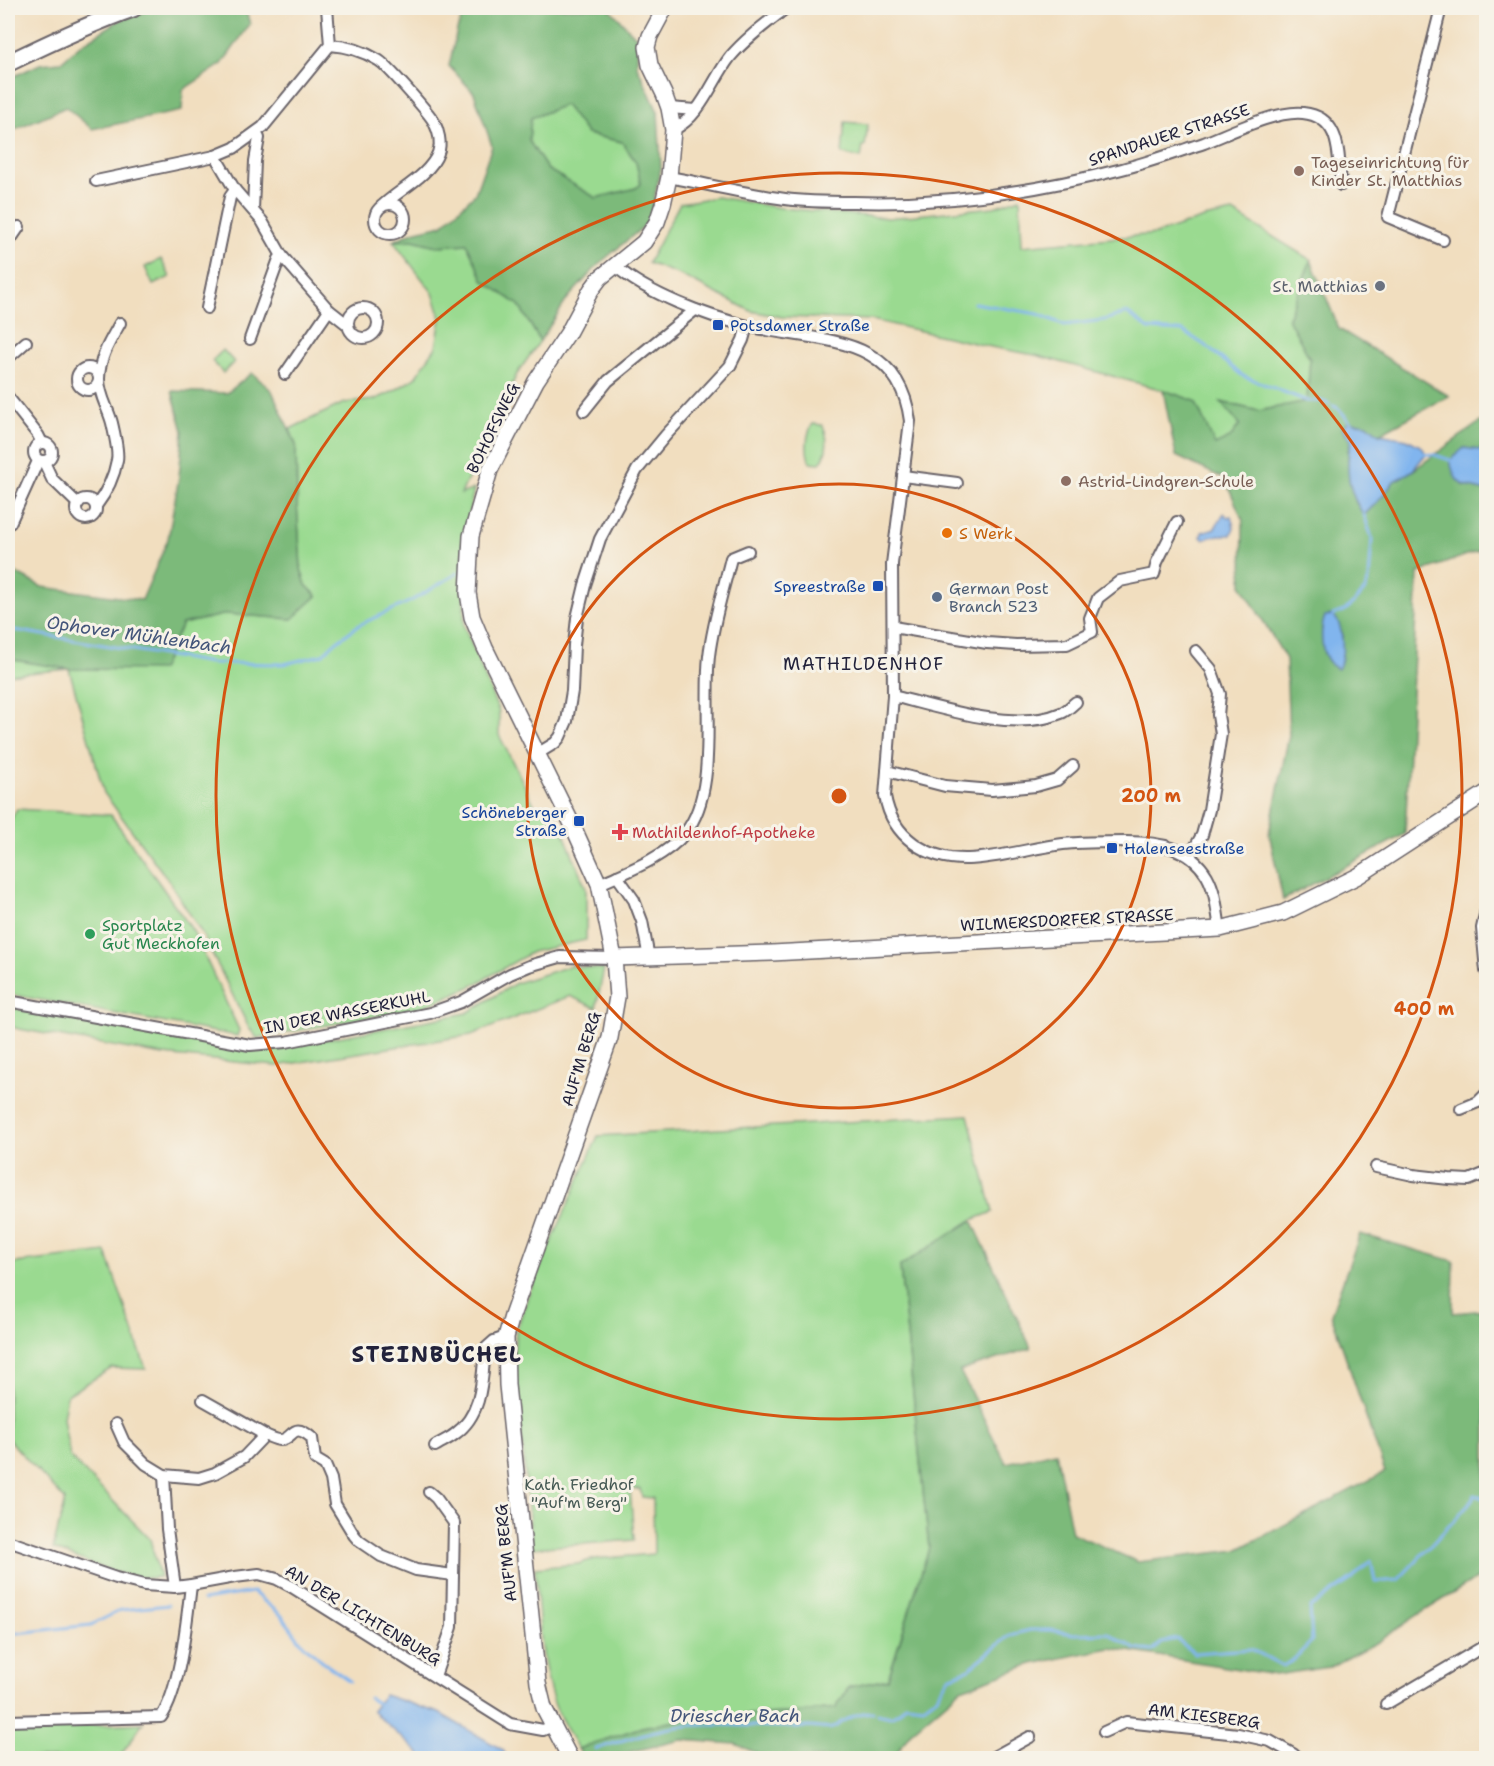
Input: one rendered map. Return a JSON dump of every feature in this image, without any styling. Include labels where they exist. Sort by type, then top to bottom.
[{"type":"main road","points":[[8,63],[62,37],[134,8]]},
{"type":"street","points":[[96,181],[215,156],[234,148],[256,134],[330,45],[327,8],[332,8]]},
{"type":"street","name":"BOHOFSWEG","points":[[614,958],[599,884],[472,617],[468,593],[471,536],[490,471],[536,381],[568,333],[600,278],[644,242],[655,228],[669,177],[673,130],[669,108],[647,54],[650,36],[665,8]]},
{"type":"street","points":[[673,130],[683,125],[696,110],[730,57],[754,33],[786,8]]},
{"type":"street","points":[[1441,8],[1388,217],[1443,240]]},
{"type":"street","points":[[330,45],[363,52],[381,61],[433,120],[439,135],[440,150],[435,161],[382,206]]},
{"type":"street","points":[[669,108],[696,110]]},
{"type":"street","name":"SPANDAUER STRASSE","points":[[669,177],[785,199],[879,203],[957,200],[1038,188],[1123,169],[1248,125],[1293,112],[1320,118],[1334,132],[1341,185]]},
{"type":"street","points":[[253,210],[255,161],[259,138],[256,134]]},
{"type":"street","points":[[215,156],[235,190],[262,221],[282,256],[329,310],[348,325]]},
{"type":"street","points":[[207,308],[230,197],[235,190]]},
{"type":"street","points":[[8,243],[19,227]]},
{"type":"street","points":[[250,339],[282,256]]},
{"type":"street","points":[[615,266],[642,285],[695,310],[747,326],[848,345],[883,363],[899,382],[908,406],[909,433],[892,564],[893,696],[885,796],[893,820],[910,842],[935,855],[967,859],[1064,844],[1140,842],[1168,846],[1190,856],[1207,876],[1213,889],[1221,929]]},
{"type":"street","points":[[285,374],[329,310]]},
{"type":"street","points":[[584,411],[608,381],[695,310]]},
{"type":"street","points":[[96,506],[92,501],[86,499],[78,504],[76,510],[85,520],[94,516],[96,506],[105,495],[118,458],[112,423],[103,400],[99,380],[100,366],[106,347],[120,323]]},
{"type":"street","points":[[537,754],[555,743],[567,721],[572,691],[578,612],[594,556],[604,531],[637,470],[730,366],[747,326]]},
{"type":"street","points":[[8,358],[26,342]]},
{"type":"street","points":[[8,401],[38,435],[42,443],[36,446],[33,452],[35,458],[41,461],[52,479],[78,504]]},
{"type":"street","points":[[10,523],[41,461]]},
{"type":"street","points":[[903,476],[957,483]]},
{"type":"street","points":[[893,627],[987,643],[1067,644],[1092,632],[1090,618],[1092,612],[1098,598],[1109,588],[1120,581],[1154,574],[1157,562],[1176,522]]},
{"type":"street","points":[[599,884],[676,843],[694,818],[700,804],[704,783],[707,684],[714,625],[731,558],[748,551]]},
{"type":"street","points":[[1190,856],[1202,835],[1209,810],[1221,734],[1218,715],[1220,694],[1211,669],[1196,651]]},
{"type":"street","points":[[893,696],[1004,720],[1049,717],[1063,713],[1076,702]]},
{"type":"street","points":[[887,771],[945,786],[992,790],[1036,786],[1057,780],[1073,766]]},
{"type":"street","name":"WILMERSDORFER STRASSE","points":[[614,958],[813,951],[1221,929],[1283,913],[1358,876],[1486,793]]},
{"type":"street","points":[[616,876],[634,900],[642,921],[649,958]]},
{"type":"street","points":[[1486,910],[1482,928],[1486,971]]},
{"type":"street","name":"IN DER WASSERKUHL","points":[[8,1000],[250,1046],[296,1040],[430,1013],[460,1002],[519,970],[560,957],[614,958]]},
{"type":"street","name":"AUF'M BERG","points":[[570,1758],[544,1708],[538,1683],[507,1385],[506,1337],[610,1038],[617,997],[614,958]]},
{"type":"street","points":[[1461,1108],[1478,1102],[1486,1094]]},
{"type":"street","points":[[1376,1167],[1413,1175],[1449,1179],[1469,1180],[1486,1173]]},
{"type":"street","points":[[435,1446],[457,1433],[468,1420],[481,1392],[485,1349],[494,1341],[506,1337]]},
{"type":"street","points":[[202,1400],[279,1441],[285,1440],[296,1431],[305,1431],[312,1438],[315,1459],[325,1465],[331,1479],[335,1504],[360,1541],[381,1556],[416,1570],[453,1575]]},
{"type":"street","points":[[116,1424],[124,1442],[146,1464],[164,1475],[199,1478],[215,1473],[244,1457],[265,1435]]},
{"type":"street","points":[[164,1475],[167,1529],[175,1587]]},
{"type":"street","points":[[429,1492],[454,1523],[452,1627],[435,1676]]},
{"type":"street","name":"AN DER LICHTENBURG","points":[[8,1541],[116,1578],[144,1585],[175,1587],[259,1574],[277,1579],[510,1724],[543,1730],[553,1726]]},
{"type":"street","points":[[8,1721],[160,1717],[169,1702],[177,1671],[191,1585]]},
{"type":"street","points":[[1386,1704],[1486,1645]]},
{"type":"street","name":"AM KIESBERG","points":[[1104,1732],[1126,1722],[1238,1734],[1270,1741],[1297,1758]]},
{"type":"street","points":[[992,1758],[1030,1737]]},
{"type":"green space","points":[[156,8],[245,8],[250,24],[222,64],[183,90],[182,111],[92,129],[66,107],[8,132],[8,79],[40,64],[61,62],[80,45],[120,20]]},
{"type":"green space","points":[[465,8],[609,8],[638,39],[637,66],[658,112],[661,168],[649,222],[600,263],[568,298],[540,341],[519,305],[484,281],[467,244],[437,246],[413,240],[393,241],[413,232],[442,225],[475,194],[492,146],[474,93],[449,66],[457,30]],"holes":[[[565,105],[587,134],[622,142],[636,162],[641,184],[636,188],[596,198],[547,169],[529,141],[531,118]]]},
{"type":"green space","points":[[565,104],[587,134],[622,142],[636,162],[641,185],[596,198],[547,169],[529,141],[531,118]]},
{"type":"green space","points":[[845,122],[868,124],[861,158],[842,154]]},
{"type":"green space","points":[[717,197],[782,208],[888,218],[994,207],[1020,198],[1022,246],[1156,234],[1204,218],[1233,212],[1311,260],[1288,318],[1310,359],[1307,401],[1259,411],[1221,402],[1240,424],[1230,438],[1215,446],[1195,401],[1163,390],[1035,355],[872,320],[782,317],[751,311],[680,275],[648,263],[680,203]]},
{"type":"green space","points":[[413,240],[437,246],[467,244],[484,281],[519,305],[540,341],[517,374],[461,494],[474,489],[464,539],[464,626],[499,712],[499,735],[536,808],[556,814],[586,888],[586,940],[532,952],[472,986],[421,1008],[257,1038],[249,1028],[203,935],[171,884],[104,793],[69,669],[182,624],[227,614],[291,619],[317,596],[306,585],[301,569],[296,445],[290,429],[344,403],[374,400],[392,392],[415,378],[436,347],[441,318],[433,293],[393,241]]},
{"type":"green space","points":[[161,259],[170,277],[153,285],[145,267]]},
{"type":"green space","points":[[1311,260],[1339,329],[1449,396],[1379,434],[1367,424],[1348,422],[1351,440],[1348,451],[1349,479],[1356,503],[1365,514],[1394,481],[1412,471],[1480,422],[1486,423],[1486,451],[1464,448],[1462,485],[1486,491],[1486,548],[1418,573],[1405,834],[1283,900],[1269,833],[1289,735],[1286,659],[1242,586],[1243,521],[1225,479],[1176,456],[1163,390],[1195,401],[1215,445],[1230,438],[1240,424],[1220,402],[1259,411],[1307,401],[1310,359],[1288,318]],"holes":[[[1322,628],[1342,632],[1342,657],[1330,664],[1324,653]]]},
{"type":"green space","points":[[223,350],[234,362],[223,373],[212,361]]},
{"type":"green space","points":[[252,373],[272,391],[296,445],[301,569],[306,585],[317,596],[292,619],[227,614],[182,624],[161,670],[69,669],[8,659],[8,569],[42,587],[142,600],[168,539],[179,477],[183,431],[172,391],[227,393]]},
{"type":"green space","points":[[813,424],[822,425],[827,439],[826,450],[820,463],[810,462],[807,453],[808,437]]},
{"type":"green space","points":[[8,659],[69,669],[8,675]]},
{"type":"green space","points":[[17,809],[111,815],[193,931],[239,1030],[237,1036],[8,994],[8,824]]},
{"type":"green space","points":[[570,966],[604,969],[596,1008],[570,996],[471,1035],[276,1066],[163,1055],[8,1026],[8,1007],[249,1051],[279,1048],[467,1013],[516,983]]},
{"type":"green space","name":"Kath. Friedhof \"Auf'm Berg\"","points":[[968,1115],[993,1212],[972,1220],[900,1267],[929,1548],[888,1679],[849,1687],[836,1708],[792,1713],[705,1716],[642,1727],[578,1749],[556,1709],[549,1687],[541,1636],[535,1568],[578,1564],[594,1559],[654,1554],[653,1498],[642,1497],[640,1489],[630,1489],[634,1540],[532,1548],[514,1354],[516,1331],[530,1291],[598,1136]]},
{"type":"green space","points":[[972,1220],[1031,1348],[960,1371],[1006,1463],[1056,1452],[1072,1533],[1138,1562],[1237,1550],[1385,1472],[1331,1314],[1360,1234],[1454,1261],[1453,1313],[1486,1310],[1486,1573],[1378,1642],[1330,1667],[1275,1675],[1110,1648],[1032,1664],[961,1689],[912,1731],[893,1758],[769,1758],[735,1744],[681,1740],[604,1758],[584,1758],[578,1749],[642,1727],[705,1716],[792,1713],[836,1708],[849,1687],[888,1679],[929,1548],[900,1266]]},
{"type":"green space","points":[[106,1252],[146,1369],[112,1368],[67,1395],[63,1418],[70,1457],[150,1539],[160,1577],[148,1578],[120,1573],[53,1549],[65,1500],[8,1439],[8,1264]]},
{"type":"green space","points":[[143,1723],[119,1758],[8,1758],[8,1729]]},
{"type":"water","points":[[1348,422],[1367,424],[1379,434],[1407,439],[1422,447],[1426,454],[1412,471],[1394,481],[1364,515],[1354,498],[1349,479],[1348,460],[1351,440],[1342,428]]},
{"type":"water","points":[[1464,448],[1486,451],[1486,491],[1465,486],[1454,475],[1450,460]]},
{"type":"water","points":[[1224,513],[1227,517],[1231,516],[1234,527],[1231,535],[1203,539],[1202,532],[1215,528]]},
{"type":"water","points":[[1333,615],[1337,619],[1342,641],[1342,657],[1338,669],[1331,664],[1324,653],[1322,640],[1325,616]]},
{"type":"water","points":[[384,1695],[439,1713],[503,1750],[507,1758],[423,1758],[372,1711]]},
{"type":"waterway","name":"Ophover Mühlenbach","points":[[974,303],[1038,314],[1065,325],[1104,320],[1127,313],[1149,329],[1183,331],[1206,346],[1243,376],[1307,401],[1321,401],[1329,404]]},
{"type":"waterway","name":"Ophover Mühlenbach","points":[[1333,406],[1338,408],[1351,423]]},
{"type":"waterway","points":[[1422,453],[1453,461]]},
{"type":"waterway","points":[[1333,615],[1344,611],[1354,603],[1365,590],[1369,579],[1372,538],[1364,515]]},
{"type":"waterway","name":"Ophover Mühlenbach","points":[[8,629],[211,663],[284,664],[322,655],[359,625],[411,601],[458,573]]},
{"type":"waterway","name":"Driescher Bach","points":[[878,1714],[891,1717],[906,1704],[924,1706],[937,1696],[949,1677],[969,1669],[1010,1635],[1030,1630],[1050,1630],[1074,1634],[1108,1633],[1135,1649],[1153,1651],[1162,1642],[1177,1639],[1194,1653],[1251,1649],[1283,1666],[1293,1660],[1312,1641],[1310,1608],[1353,1578],[1371,1560],[1375,1582],[1398,1580],[1464,1510],[1475,1495],[1486,1499]]},
{"type":"waterway","name":"Driescher Bach","points":[[203,1600],[253,1592],[281,1615],[302,1643],[350,1681]]},
{"type":"waterway","name":"Driescher Bach","points":[[8,1634],[91,1625],[121,1610],[168,1605]]},
{"type":"waterway","name":"Driescher Bach","points":[[369,1698],[380,1705]]},
{"type":"waterway","name":"Driescher Bach","points":[[596,1749],[675,1727],[716,1725],[829,1729],[857,1715],[873,1712]]},
{"type":"place","name":"Tageseinrichtung für Kinder St. Matthias","points":[[1299,171]]},
{"type":"place","name":"St. Matthias","points":[[1380,286]]},
{"type":"place","name":"Potsdamer Straße","points":[[718,325]]},
{"type":"place","name":"Astrid-Lindgren-Schule","points":[[1066,481]]},
{"type":"place","name":"S Werk","points":[[947,533]]},
{"type":"place","name":"Spreestraße","points":[[878,586]]},
{"type":"place","name":"German Post Branch 523","points":[[937,597]]},
{"type":"place","name":"Schöneberger Straße","points":[[579,821]]},
{"type":"place","name":"Mathildenhof-Apotheke","points":[[620,832]]},
{"type":"place","name":"Halenseestraße","points":[[1112,848]]},
{"type":"place","name":"Sportplatz Gut Meckhofen","points":[[90,934]]},
{"type":"district","name":"MATHILDENHOF","points":[[864,664]]},
{"type":"district","name":"STEINBÜCHEL","points":[[437,1354]]}]
